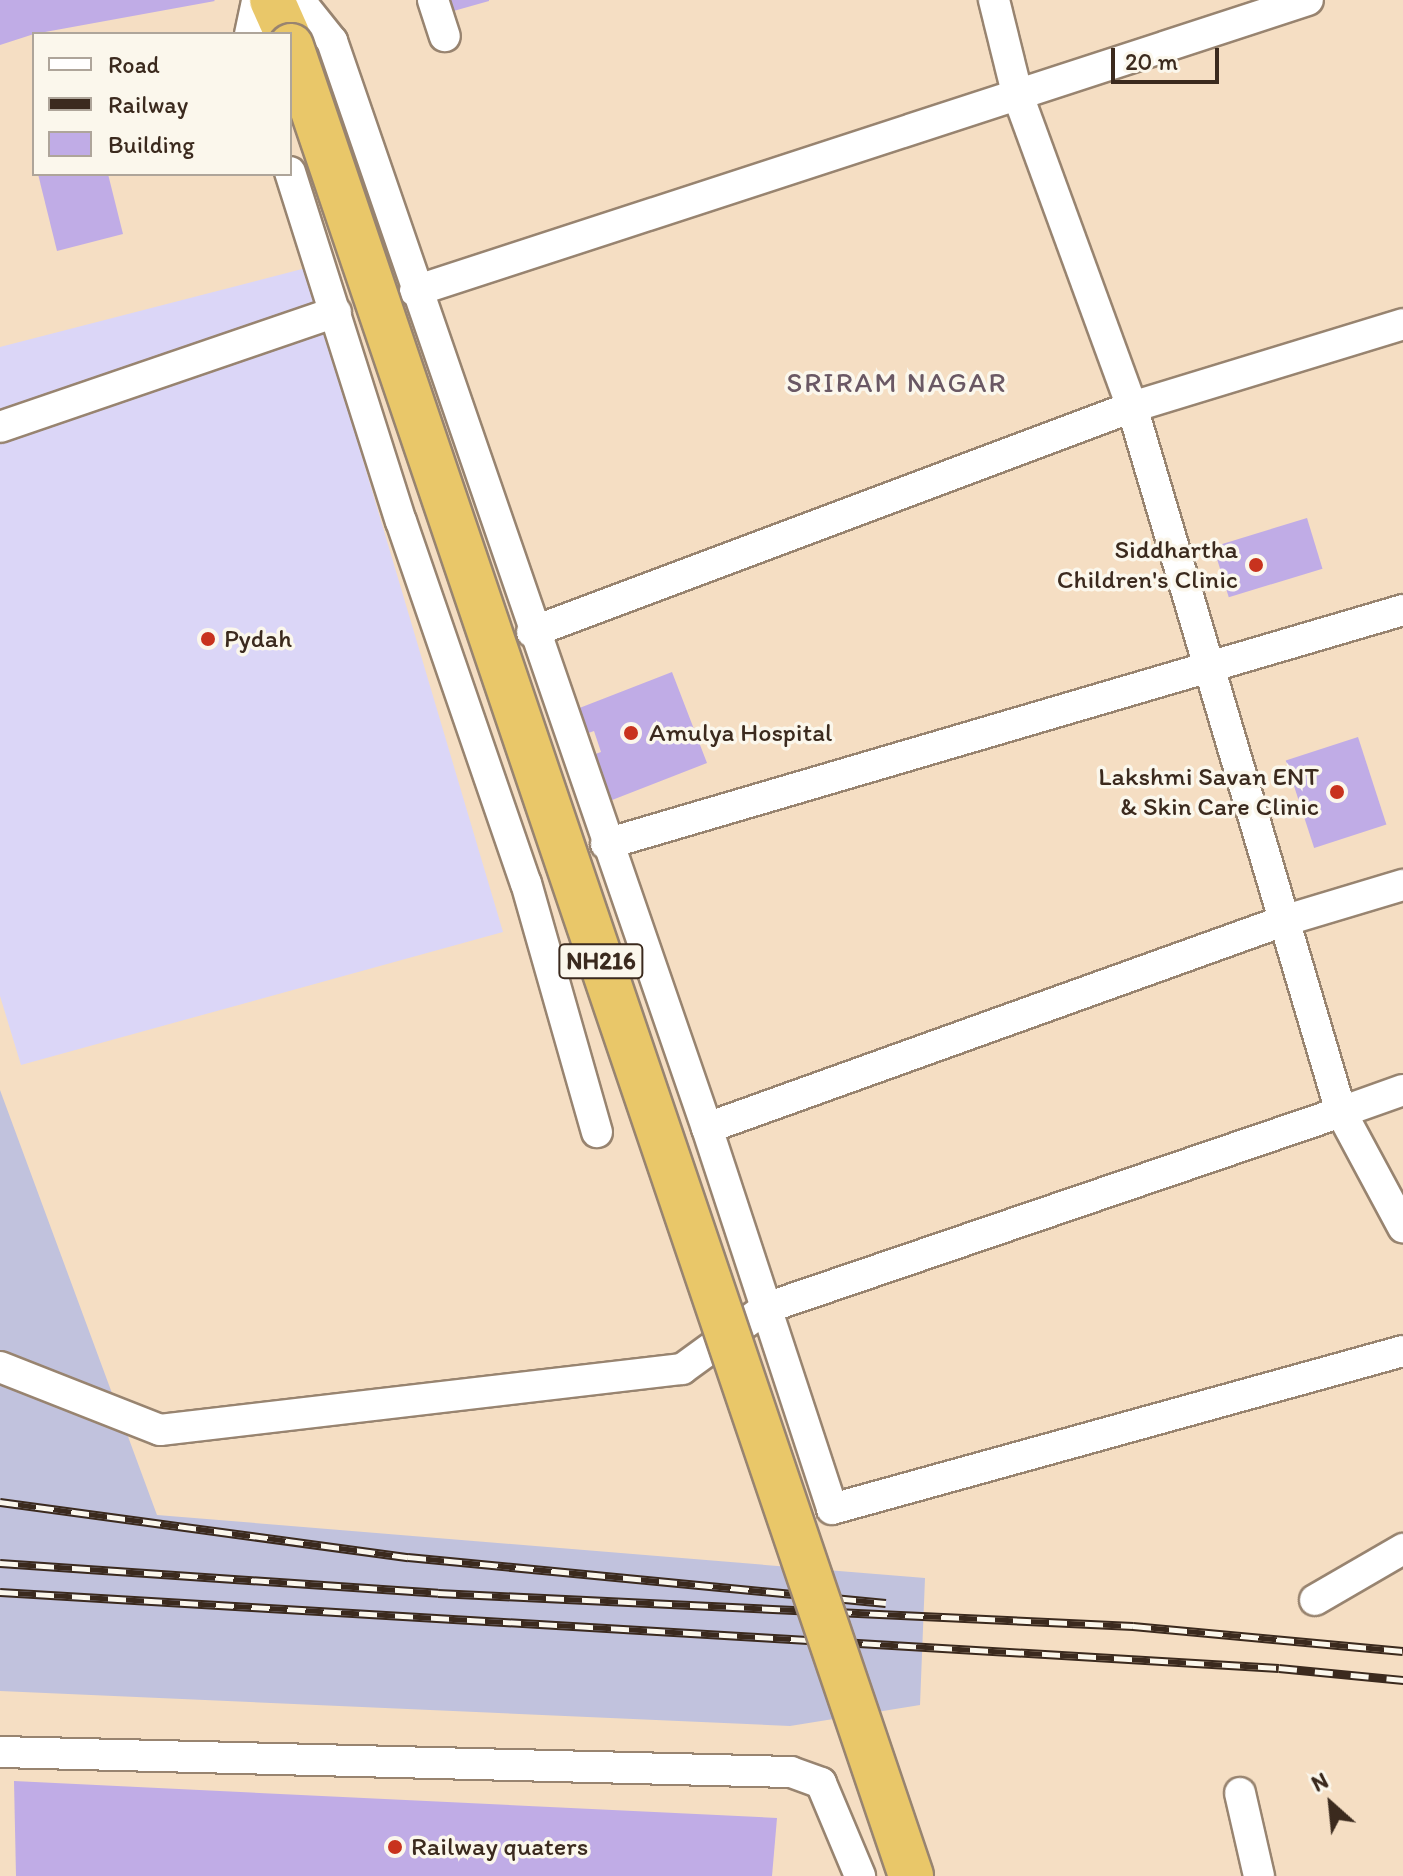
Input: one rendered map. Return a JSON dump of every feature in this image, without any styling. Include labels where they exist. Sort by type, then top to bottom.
[{"type":"highway","name":"NH216","points":[[292,60],[911,1876]]},
{"type":"street","points":[[433,0],[445,36]]},
{"type":"street","points":[[994,0],[1017,93],[1132,407],[1341,1112],[1403,1227]]},
{"type":"street","points":[[415,291],[1308,0]]},
{"type":"street","points":[[278,19],[332,41],[532,632],[707,1128],[832,1509],[1403,1351]]},
{"type":"street","points":[[291,176],[401,521],[526,883],[597,1132]]},
{"type":"street","points":[[0,427],[336,312]]},
{"type":"street","points":[[532,632],[1132,407],[1403,324]]},
{"type":"street","points":[[606,844],[1403,610]]},
{"type":"street","points":[[707,1128],[1286,920],[1403,885]]},
{"type":"street","points":[[0,1367],[160,1430],[682,1369],[766,1308],[1403,1090]]},
{"type":"street","points":[[1315,1600],[1403,1549]]},
{"type":"street","points":[[0,1752],[791,1772],[821,1783],[860,1876]]},
{"type":"street","points":[[1240,1793],[1259,1876]]},
{"type":"shaded area","name":"Pydah","points":[[306,268],[503,932],[21,1065],[0,996],[0,347]]},
{"type":"shaded area","points":[[0,1090],[157,1515],[925,1578],[920,1705],[790,1726],[0,1691]]},
{"type":"building","points":[[0,0],[215,1],[32,32],[32,35],[0,45]]},
{"type":"building","points":[[447,0],[489,0],[489,1],[450,12]]},
{"type":"building","points":[[38,176],[108,176],[123,234],[57,251]]},
{"type":"building","points":[[1307,518],[1322,569],[1229,597],[1213,547]]},
{"type":"building","points":[[672,672],[707,763],[607,802],[590,756],[601,752],[594,731],[574,738],[564,714]]},
{"type":"building","points":[[1358,737],[1386,824],[1314,848],[1286,760]]},
{"type":"building","name":"Railway quaters","points":[[14,1781],[777,1818],[772,1876],[16,1876]]},
{"type":"railway","points":[[0,1502],[408,1557],[886,1603]]},
{"type":"railway","points":[[0,1563],[438,1593],[1133,1626],[1403,1651]]},
{"type":"railway","points":[[0,1592],[1279,1668],[1403,1680]]},
{"type":"place","name":"Siddhartha Children's Clinic","points":[[1256,565]]},
{"type":"place","name":"Pydah","points":[[208,639]]},
{"type":"place","name":"Amulya Hospital","points":[[631,733]]},
{"type":"place","name":"Lakshmi Savan ENT & Skin Care Clinic","points":[[1337,792]]},
{"type":"place","name":"Railway quaters","points":[[395,1847]]},
{"type":"district","name":"SRIRAM NAGAR","points":[[897,382]]}]
